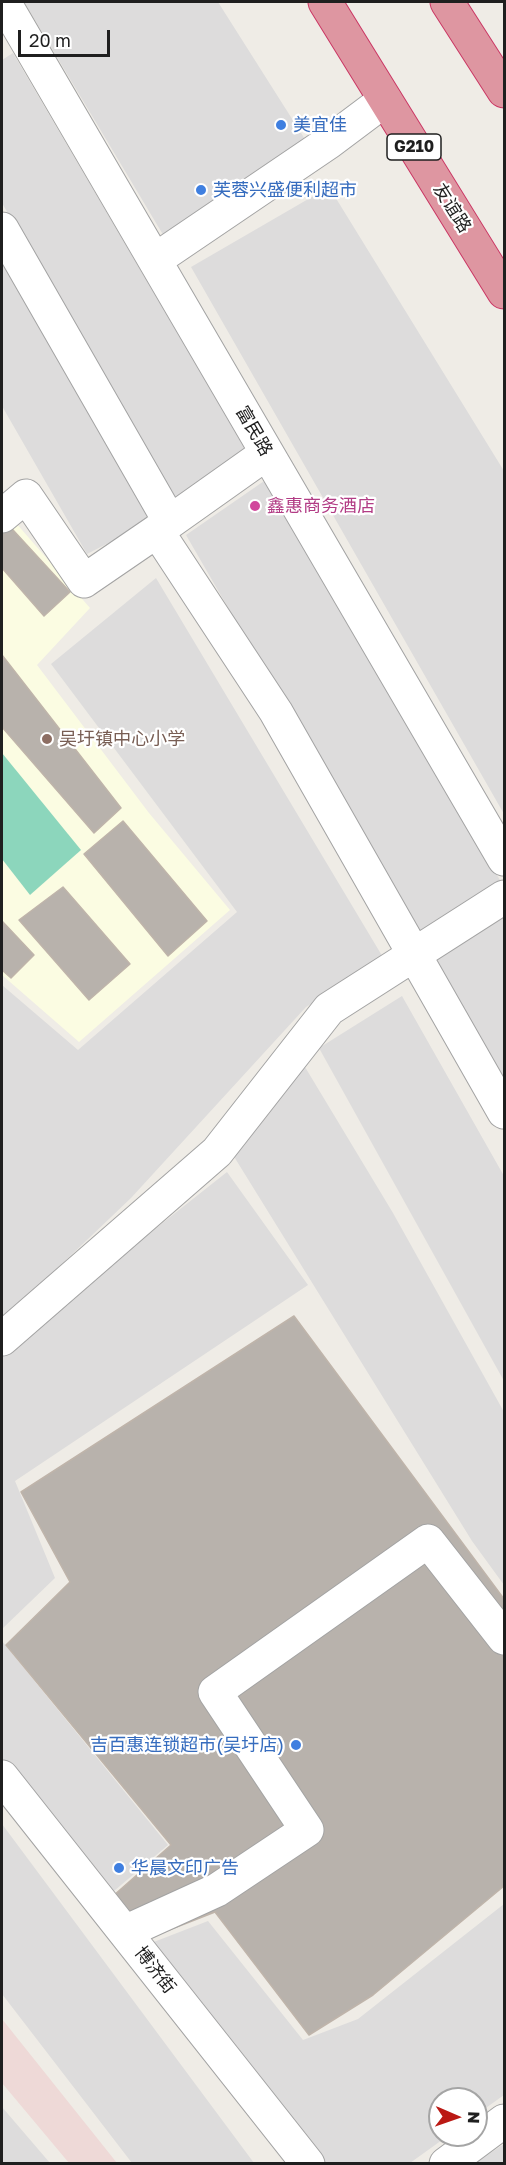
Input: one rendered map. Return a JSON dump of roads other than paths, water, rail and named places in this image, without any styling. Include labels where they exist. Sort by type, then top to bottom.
[{"type":"highway","name":"友谊路","points":[[325,2],[504,291]]},
{"type":"highway","points":[[447,2],[504,91]]},
{"type":"street","name":"富民路","points":[[8,20],[155,260],[504,860]]},
{"type":"street","points":[[155,260],[329,142],[385,100]]},
{"type":"street","points":[[2,229],[164,527],[276,712],[504,1112]]},
{"type":"street","points":[[2,516],[26,496],[84,581],[267,453]]},
{"type":"street","points":[[2,1339],[217,1152],[329,1009],[504,897]]},
{"type":"street","points":[[125,1932],[217,1890],[307,1830],[215,1692],[428,1541],[504,1638]]},
{"type":"street","name":"博济街","points":[[2,1777],[309,2163]]},
{"type":"street","points":[[446,2163],[504,2121]]},
{"type":"place","name":"美宜佳","points":[[281,125]]},
{"type":"place","name":"芙蓉兴盛便利超市","points":[[201,190]]},
{"type":"place","name":"鑫惠商务酒店","points":[[255,506]]},
{"type":"place","name":"吴圩镇中心小学","points":[[47,739]]},
{"type":"place","name":"吉百惠连锁超市(吴圩店)","points":[[296,1745]]},
{"type":"place","name":"华晨文印广告","points":[[119,1868]]}]
